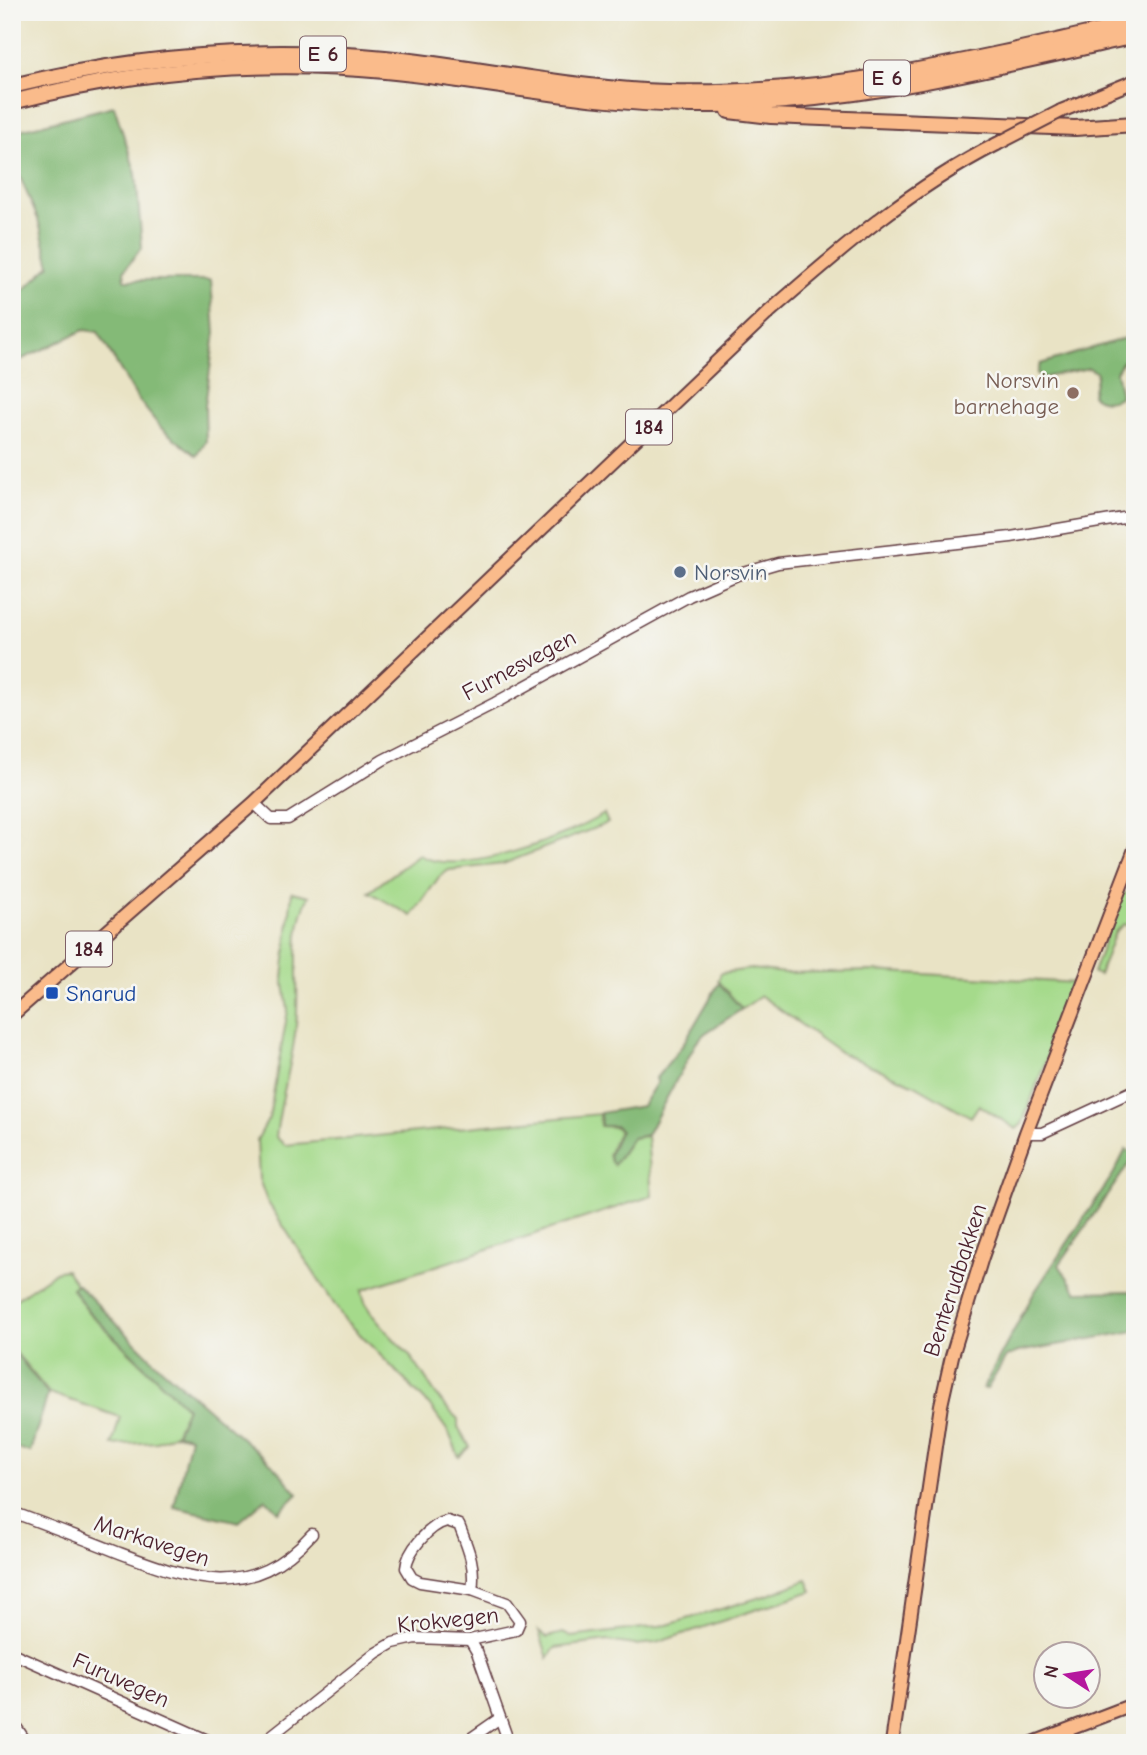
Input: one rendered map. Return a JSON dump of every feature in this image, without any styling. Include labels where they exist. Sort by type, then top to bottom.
[{"type":"highway","name":"E 6","points":[[12,86],[150,59],[269,52],[387,59],[635,91],[788,90],[902,75],[1135,23]]},
{"type":"highway","name":"E 6","points":[[689,105],[788,102],[879,92],[1135,36]]},
{"type":"highway","name":"E 6","points":[[12,102],[127,78],[269,66],[385,71],[579,98],[689,105],[771,116],[1075,128],[1135,124]]},
{"type":"main road","name":"184","points":[[12,1015],[254,803],[769,312],[887,213],[941,176],[997,144],[1061,111],[1135,81]]},
{"type":"main road","name":"Benterudbakken","points":[[892,1743],[945,1382],[965,1310],[1026,1133],[1135,849]]},
{"type":"main road","points":[[1032,1743],[1135,1704]]},
{"type":"street","name":"Furnesvegen","points":[[254,803],[271,819],[288,819],[383,761],[678,602],[755,569],[790,562],[1011,537],[1135,516]]},
{"type":"street","points":[[1026,1133],[1042,1133],[1135,1090]]},
{"type":"street","name":"Markavegen","points":[[12,1512],[180,1575],[214,1581],[259,1573],[284,1559],[312,1534]]},
{"type":"street","name":"Krokvegen","points":[[262,1743],[376,1653],[393,1643],[422,1638],[470,1640],[508,1634],[519,1624],[516,1613],[507,1603],[472,1590],[420,1583],[406,1568],[412,1550],[441,1522],[453,1521],[458,1525],[475,1570],[472,1590]]},
{"type":"street","points":[[470,1640],[477,1652],[509,1743]]},
{"type":"street","name":"Furuvegen","points":[[12,1653],[214,1743]]},
{"type":"street","points":[[464,1743],[500,1718]]},
{"type":"street","points":[[12,1721],[27,1743]]},
{"type":"green space","points":[[114,106],[136,174],[142,247],[124,271],[125,280],[211,280],[215,333],[205,406],[206,441],[197,456],[161,428],[137,398],[98,332],[84,330],[12,364],[12,293],[26,288],[50,265],[38,219],[12,158],[12,132]]},
{"type":"green space","points":[[1135,335],[1135,355],[1123,361],[1116,372],[1121,396],[1114,400],[1106,401],[1092,395],[1097,373],[1089,368],[1041,378],[1037,374],[1040,364]]},
{"type":"green space","points":[[604,814],[608,823],[503,864],[449,870],[439,877],[412,916],[369,892],[419,855],[437,861],[486,859],[540,843]]},
{"type":"green space","points":[[292,892],[309,896],[299,926],[296,1025],[276,1137],[285,1145],[599,1114],[600,1126],[616,1127],[619,1131],[608,1155],[614,1165],[632,1138],[647,1136],[652,1196],[362,1290],[364,1300],[375,1318],[413,1360],[439,1398],[458,1419],[458,1427],[470,1447],[459,1457],[449,1433],[429,1405],[342,1316],[267,1201],[259,1179],[257,1140],[269,1118],[288,1010],[283,978]]},
{"type":"green space","points":[[1122,893],[1135,893],[1135,928],[1124,924],[1115,932],[1099,975],[1093,973]]},
{"type":"green space","points":[[752,969],[785,973],[873,971],[1075,983],[1022,1124],[1016,1129],[979,1105],[971,1117],[915,1085],[839,1052],[761,996],[742,1009],[718,981],[721,973]]},
{"type":"green space","points":[[719,983],[742,1009],[704,1034],[696,1043],[647,1135],[632,1138],[614,1164],[609,1155],[620,1130],[616,1126],[601,1126],[600,1113],[642,1106],[657,1082],[656,1078],[682,1046]]},
{"type":"green space","points":[[1126,1149],[1135,1155],[1059,1265],[1077,1292],[1135,1291],[1135,1331],[1018,1352],[1006,1357],[987,1389],[983,1388],[1034,1293],[1114,1173]]},
{"type":"green space","points":[[66,1270],[76,1284],[72,1289],[89,1313],[187,1408],[175,1434],[157,1442],[112,1445],[120,1417],[49,1393],[12,1348],[12,1302],[57,1271]]},
{"type":"green space","points":[[77,1284],[161,1368],[274,1466],[298,1494],[279,1512],[266,1499],[239,1522],[174,1507],[190,1437],[176,1434],[187,1408],[89,1312],[72,1288]]},
{"type":"green space","points":[[12,1349],[48,1394],[30,1452],[12,1447]]},
{"type":"green space","points":[[807,1580],[812,1591],[656,1643],[634,1645],[608,1641],[555,1648],[548,1658],[539,1631],[547,1637],[563,1633],[571,1637],[667,1625],[768,1595]]},
{"type":"place","name":"Norsvin barnehage","points":[[1073,393]]},
{"type":"place","name":"Norsvin","points":[[680,572]]},
{"type":"place","name":"Snarud","points":[[52,993]]}]
